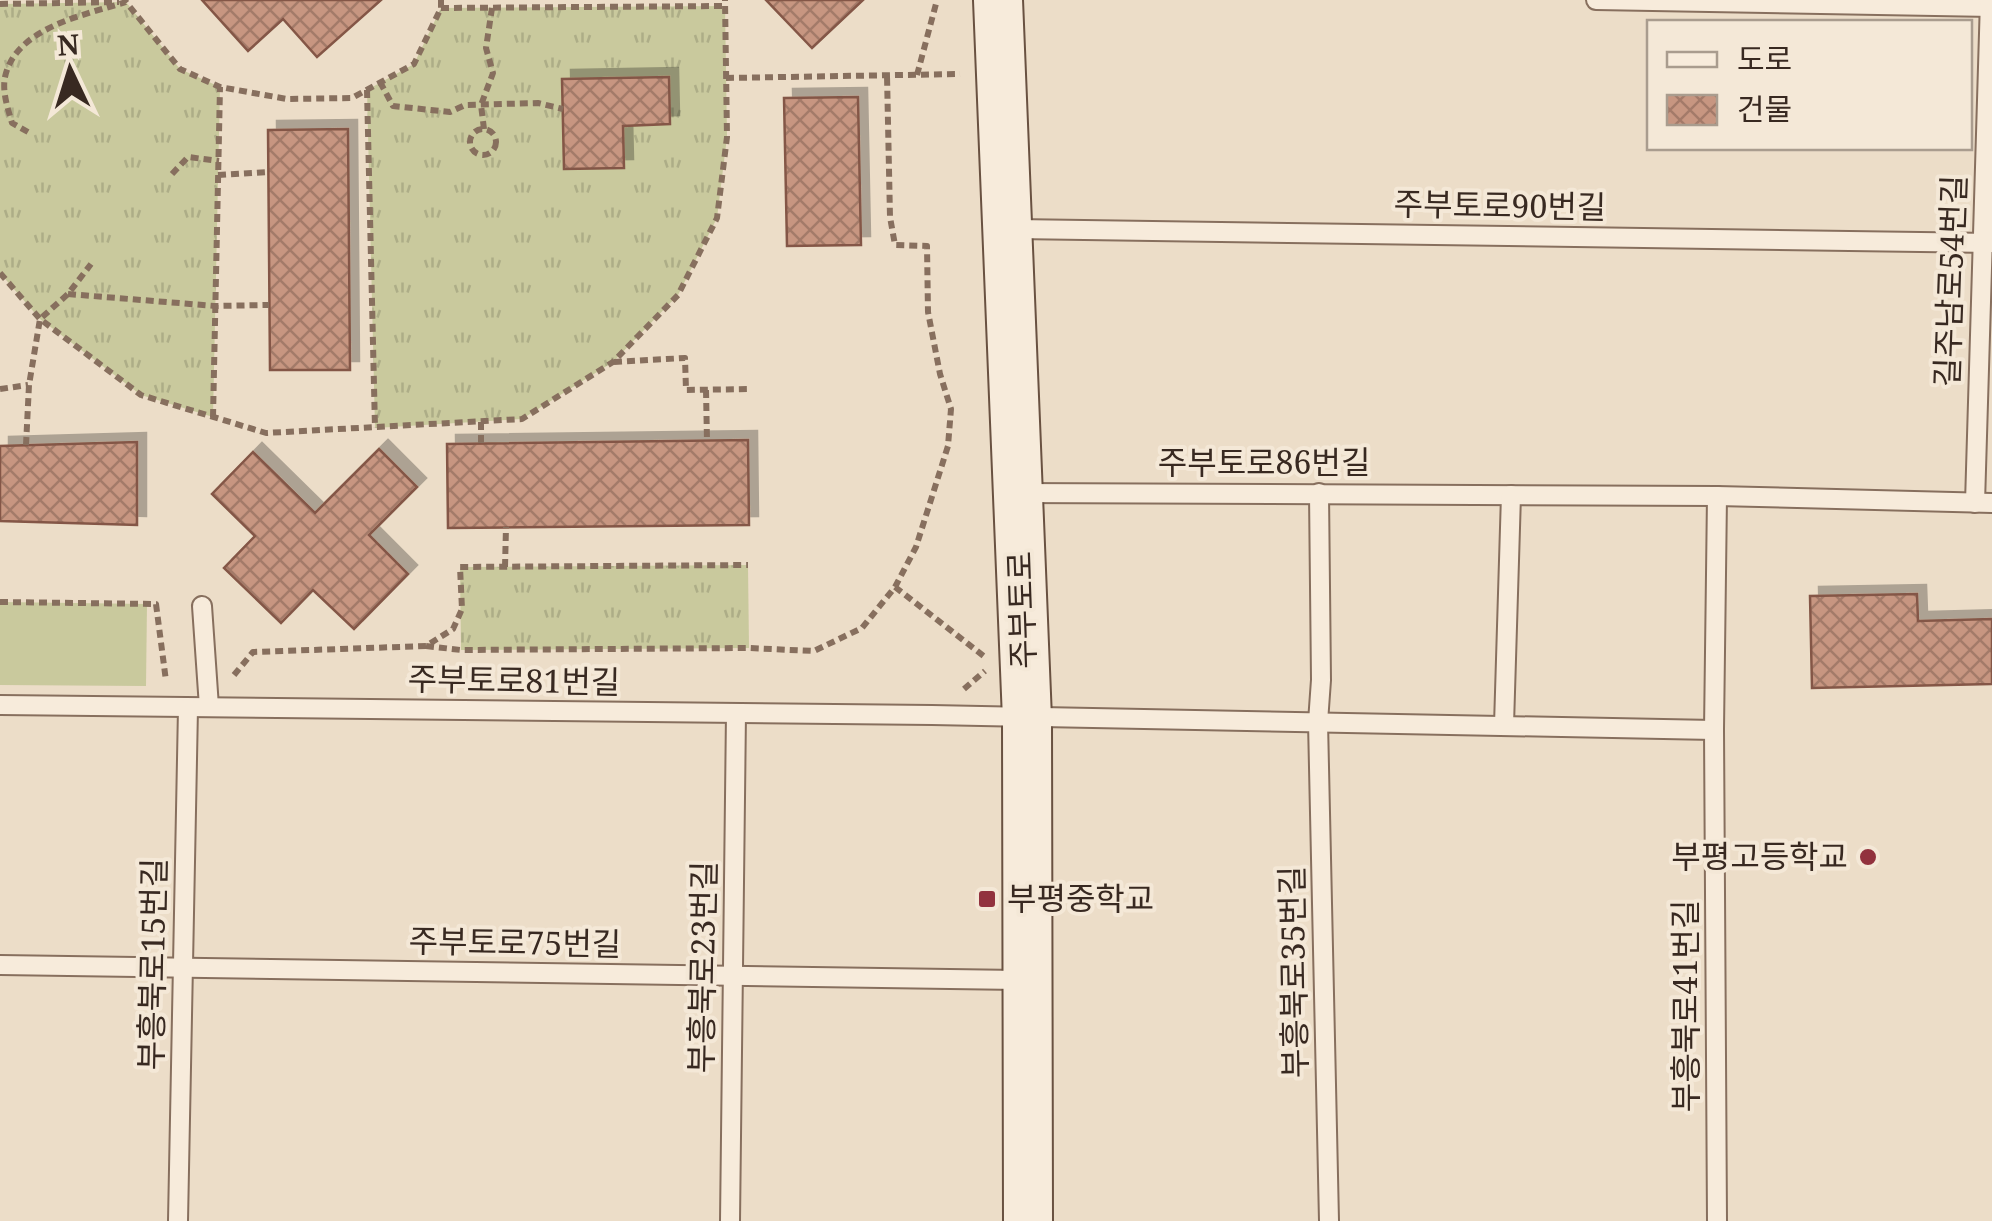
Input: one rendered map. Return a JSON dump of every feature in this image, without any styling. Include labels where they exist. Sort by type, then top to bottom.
[{"type":"main road","name":"주부토로","points":[[998,0],[1026,719],[1028,1221]]},
{"type":"lane","points":[[1596,0],[1990,5]]},
{"type":"lane","name":"길주남로54번길","points":[[1983,503],[1990,5]]},
{"type":"lane","name":"주부토로90번길","points":[[1008,230],[1987,242]]},
{"type":"lane","name":"주부토로86번길","points":[[1017,493],[1717,496],[1983,503]]},
{"type":"lane","name":"부흥북로35번길","points":[[1319,494],[1318,722],[1330,1221]]},
{"type":"lane","points":[[1504,726],[1511,494]]},
{"type":"lane","name":"부흥북로41번길","points":[[1717,496],[1717,1221]]},
{"type":"lane","points":[[202,606],[209,708]]},
{"type":"lane","name":"주부토로81번길","points":[[0,706],[1318,722]]},
{"type":"lane","name":"부흥북로15번길","points":[[178,1221],[183,968],[179,707]]},
{"type":"lane","name":"부흥북로23번길","points":[[730,1221],[736,713]]},
{"type":"lane","points":[[1318,722],[1714,730]]},
{"type":"lane","name":"주부토로75번길","points":[[0,965],[1029,980]]},
{"type":"path","points":[[918,75],[937,0]]},
{"type":"path","points":[[0,4],[127,1]]},
{"type":"path","points":[[0,273],[40,319],[141,395],[266,433],[522,419],[613,362],[678,295],[717,218],[726,137],[725,3],[492,8],[441,4],[414,64],[352,98],[286,99],[220,87],[180,69],[127,1]]},
{"type":"path","points":[[12,123],[5,76],[21,48],[55,25],[127,1]]},
{"type":"path","points":[[484,128],[472,134],[470,143],[473,150],[485,155],[496,143],[494,135],[484,128],[481,105],[493,72],[486,48],[492,8]]},
{"type":"path","points":[[726,78],[1001,74]]},
{"type":"path","points":[[209,708],[252,652],[426,646],[461,650],[814,651],[862,628],[895,587],[916,547],[948,446],[951,409],[928,312],[928,246],[895,245],[890,217],[887,75]]},
{"type":"path","points":[[380,82],[393,106],[450,112],[465,105],[538,103],[563,109]]},
{"type":"path","points":[[213,417],[220,87]]},
{"type":"path","points":[[368,90],[375,428]]},
{"type":"path","points":[[0,125],[12,123],[28,132]]},
{"type":"path","points":[[172,174],[188,157],[219,162]]},
{"type":"path","points":[[218,175],[268,172]]},
{"type":"path","points":[[26,445],[29,384],[40,319],[68,294],[91,264]]},
{"type":"path","points":[[68,294],[215,306],[270,305]]},
{"type":"path","points":[[613,362],[686,358],[686,390],[750,390]]},
{"type":"path","points":[[0,389],[29,384]]},
{"type":"path","points":[[706,390],[707,441]]},
{"type":"path","points":[[481,422],[481,444]]},
{"type":"path","points":[[506,527],[506,567]]},
{"type":"path","points":[[426,646],[453,629],[462,609],[460,567],[748,565]]},
{"type":"path","points":[[895,587],[994,664],[932,715]]},
{"type":"path","points":[[0,602],[156,604],[179,707]]},
{"type":"green space","points":[[126,2],[180,69],[220,87],[213,417],[141,395],[40,319],[0,273],[0,4]]},
{"type":"green space","points":[[725,6],[727,137],[717,218],[678,295],[613,362],[522,419],[375,428],[367,90],[414,64],[441,8]]},
{"type":"green space","points":[[748,565],[749,648],[461,650],[460,567]]},
{"type":"green space","points":[[0,602],[147,604],[146,686],[0,685]]},
{"type":"building","points":[[202,0],[381,0],[317,57],[283,19],[248,51]]},
{"type":"building","points":[[766,0],[863,0],[812,48]]},
{"type":"building","points":[[669,77],[670,124],[623,126],[624,168],[564,169],[562,79]]},
{"type":"building","points":[[858,97],[861,245],[787,246],[784,98]]},
{"type":"building","points":[[348,129],[350,370],[270,370],[268,130]]},
{"type":"building","points":[[748,440],[749,525],[448,528],[447,444]]},
{"type":"building","points":[[137,442],[137,525],[0,521],[0,446]]},
{"type":"building","points":[[379,449],[417,487],[369,535],[408,574],[354,629],[313,590],[281,623],[224,568],[255,536],[212,494],[253,452],[315,513]]},
{"type":"building","points":[[1917,594],[1918,621],[1992,619],[1992,684],[1812,688],[1810,596]]},
{"type":"place","name":"부평고등학교","points":[[1868,857]]},
{"type":"place","name":"부평중학교","points":[[987,899]]}]
